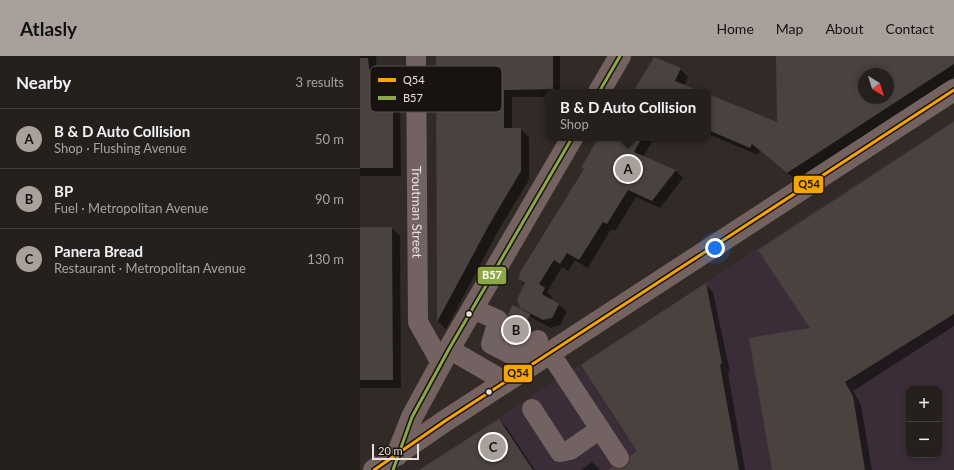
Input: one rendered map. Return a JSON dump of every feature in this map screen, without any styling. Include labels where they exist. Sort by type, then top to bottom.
[{"type":"main road","points":[[601,89],[620,56]]},
{"type":"main road","points":[[374,470],[395,462],[506,382],[540,343],[954,90]]},
{"type":"main road","points":[[395,462],[412,417],[445,356],[570,141]]},
{"type":"street","name":"Troutman Street","points":[[416,56],[416,66]]},
{"type":"street","name":"Troutman Street","points":[[416,112],[418,322],[445,356]]},
{"type":"street","points":[[473,308],[501,321],[491,344],[514,356],[540,343],[619,458]]},
{"type":"street","points":[[445,356],[506,382]]},
{"type":"street","points":[[532,409],[560,452],[570,450],[600,429]]},
{"type":"shaded area","points":[[954,120],[954,470],[425,470],[426,465]]},
{"type":"building","points":[[436,56],[553,56],[553,89],[504,90],[504,128],[521,128],[521,171],[489,225],[437,322],[436,112],[502,112],[502,66],[436,66]]},
{"type":"building","points":[[776,56],[954,56],[954,64],[894,103],[894,68],[858,68],[858,104],[893,104],[787,173],[752,144],[750,148],[711,131],[711,95],[777,122]]},
{"type":"building","points":[[654,57],[681,68],[675,81],[695,89],[635,89]]},
{"type":"building","points":[[360,58],[368,58],[370,75],[370,112],[393,112],[393,168],[360,168]]},
{"type":"building","points":[[954,122],[954,314],[845,382],[853,396],[865,470],[772,470],[749,338],[810,328],[758,250]]},
{"type":"building","points":[[596,141],[640,141],[634,152],[676,170],[652,201],[628,190],[607,224],[603,222],[579,260],[567,253],[560,264],[554,260],[539,284],[545,288],[542,294],[559,304],[552,318],[543,320],[520,308],[517,299],[525,283],[518,279],[519,274],[584,169],[581,168]]},
{"type":"building","points":[[360,227],[392,227],[393,380],[360,380]]},
{"type":"building","points":[[706,283],[722,363],[720,365],[739,470],[608,470],[613,467],[619,469],[625,468],[629,463],[630,456],[637,451],[581,365]]},
{"type":"building","points":[[499,419],[533,470],[419,470]]},
{"type":"tunnel","points":[[508,314],[534,327]]},
{"type":"tunnel","points":[[499,330],[524,343]]},
{"type":"transit line","name":"B57","points":[[601,89],[620,56]]},
{"type":"transit line","name":"Q54","points":[[374,470],[445,421],[954,90]]},
{"type":"transit line","name":"B57","points":[[393,470],[412,417],[449,349],[570,141]]},
{"type":"place","name":"B & D Auto Collision","points":[[628,169]]},
{"type":"place","name":"BP","points":[[516,330]]},
{"type":"place","name":"Panera Bread","points":[[493,447]]}]
